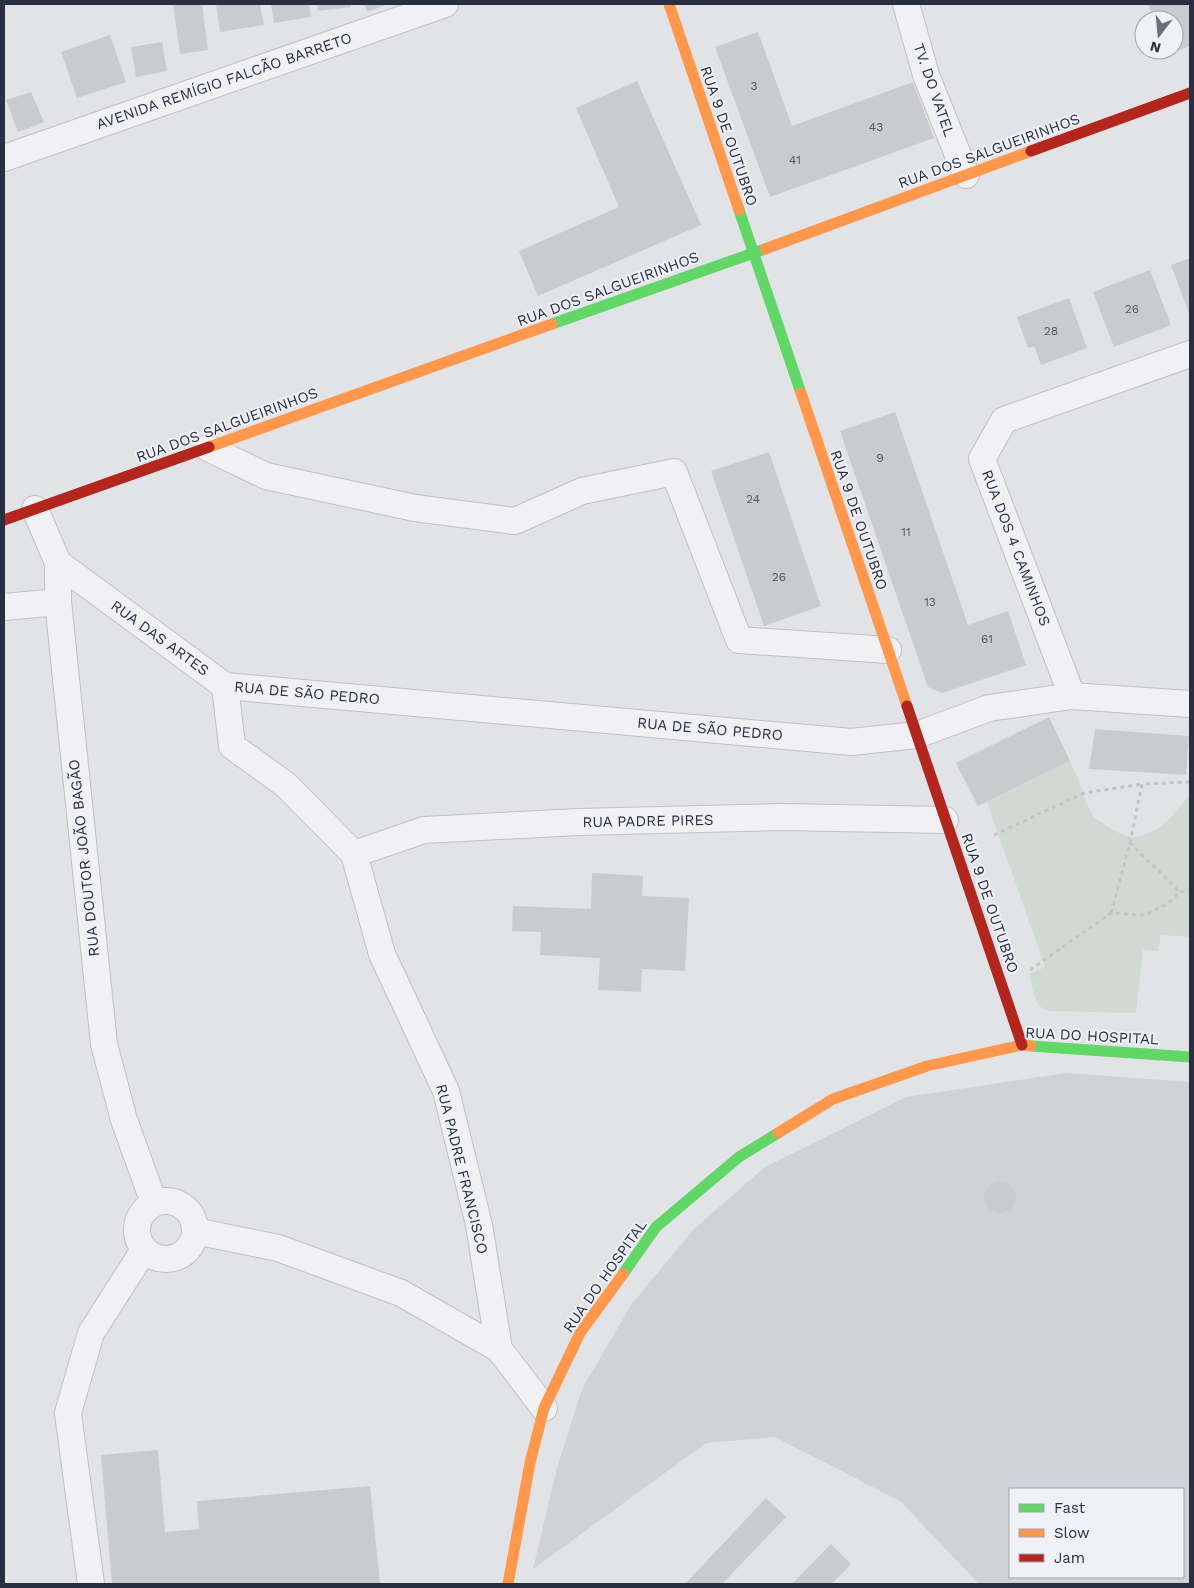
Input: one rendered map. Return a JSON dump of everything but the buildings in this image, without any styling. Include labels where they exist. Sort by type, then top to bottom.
[{"type":"street","name":"AVENIDA REMÍGIO FALCÃO BARRETO","points":[[4,158],[445,4]]},
{"type":"street","name":"RUA 9 DE OUTUBRO","points":[[668,4],[1022,1045]]},
{"type":"street","name":"TV. DO VATEL","points":[[906,4],[926,75],[966,176]]},
{"type":"street","name":"RUA DOS SALGUEIRINHOS","points":[[4,520],[753,253],[1190,93]]},
{"type":"street","name":"RUA DOS 4 CAMINHOS","points":[[1072,696],[982,459],[1004,420],[1190,354]]},
{"type":"street","points":[[208,448],[266,476],[415,508],[515,521],[582,491],[674,472],[739,640],[888,650]]},
{"type":"street","name":"RUA DOUTOR JOÃO BAGÃO","points":[[36,509],[58,564],[58,602],[104,1044],[124,1120],[154,1203]]},
{"type":"street","name":"RUA DAS ARTES","points":[[58,564],[225,686],[232,746],[286,785],[354,854]]},
{"type":"street","points":[[4,607],[58,602]]},
{"type":"street","name":"RUA DE SÃO PEDRO","points":[[225,686],[851,742],[917,735],[988,708],[1072,696],[1190,704]]},
{"type":"street","name":"RUA PADRE PIRES","points":[[354,854],[424,830],[578,822],[772,818],[945,820]]},
{"type":"street","name":"RUA PADRE FRANCISCO","points":[[354,854],[382,954],[446,1091],[479,1225],[499,1349]]},
{"type":"street","name":"RUA DO HOSPITAL","points":[[508,1584],[530,1463],[544,1408],[580,1333],[656,1227],[739,1156],[833,1100],[927,1066],[1022,1045],[1190,1057]]},
{"type":"street","points":[[164,1201],[182,1206],[194,1221],[195,1231],[193,1241],[185,1252],[176,1257],[166,1259],[152,1256],[144,1250],[138,1241],[136,1231],[138,1220],[143,1211],[154,1203],[164,1201]]},
{"type":"street","points":[[195,1231],[278,1248],[401,1293],[499,1349],[544,1408]]},
{"type":"street","points":[[91,1584],[68,1413],[91,1333],[144,1250]]},
{"type":"path","points":[[994,836],[1084,793],[1142,784],[1190,782]]},
{"type":"path","points":[[1111,913],[1130,843],[1142,784]]},
{"type":"path","points":[[1130,843],[1180,892]]},
{"type":"path","points":[[1030,970],[1111,913],[1145,914],[1168,904],[1180,892],[1190,890]]},
{"type":"shaded area","points":[[1070,761],[1084,793],[1085,801],[1094,817],[1114,831],[1131,837],[1142,836],[1159,828],[1172,816],[1190,794],[1190,937],[1161,935],[1158,951],[1143,950],[1136,1013],[1048,1011],[1039,1006],[1033,991],[1029,974],[1045,967],[987,802]]},
{"type":"shaded area","points":[[1066,1073],[1190,1082],[1190,1584],[979,1584],[900,1501],[775,1437],[706,1443],[533,1569],[557,1468],[582,1389],[631,1305],[694,1229],[765,1167],[906,1097]]},
{"type":"traffic: fast","points":[[739,210],[801,393]]},
{"type":"traffic: fast","points":[[552,324],[765,249]]},
{"type":"traffic: fast","points":[[1031,1046],[1190,1057]]},
{"type":"traffic: fast","points":[[623,1274],[656,1227],[739,1157],[778,1133]]},
{"type":"traffic: slow","points":[[669,4],[739,210]]},
{"type":"traffic: slow","points":[[765,249],[1031,151]]},
{"type":"traffic: slow","points":[[209,447],[552,324]]},
{"type":"traffic: slow","points":[[801,393],[907,706]]},
{"type":"traffic: slow","points":[[778,1133],[833,1099],[927,1066],[1022,1045],[1031,1046]]},
{"type":"traffic: slow","points":[[508,1584],[530,1463],[544,1408],[580,1333],[623,1274]]},
{"type":"traffic: jam","points":[[1031,151],[1190,93]]},
{"type":"traffic: jam","points":[[4,520],[209,447]]},
{"type":"traffic: jam","points":[[907,706],[1022,1045]]}]
